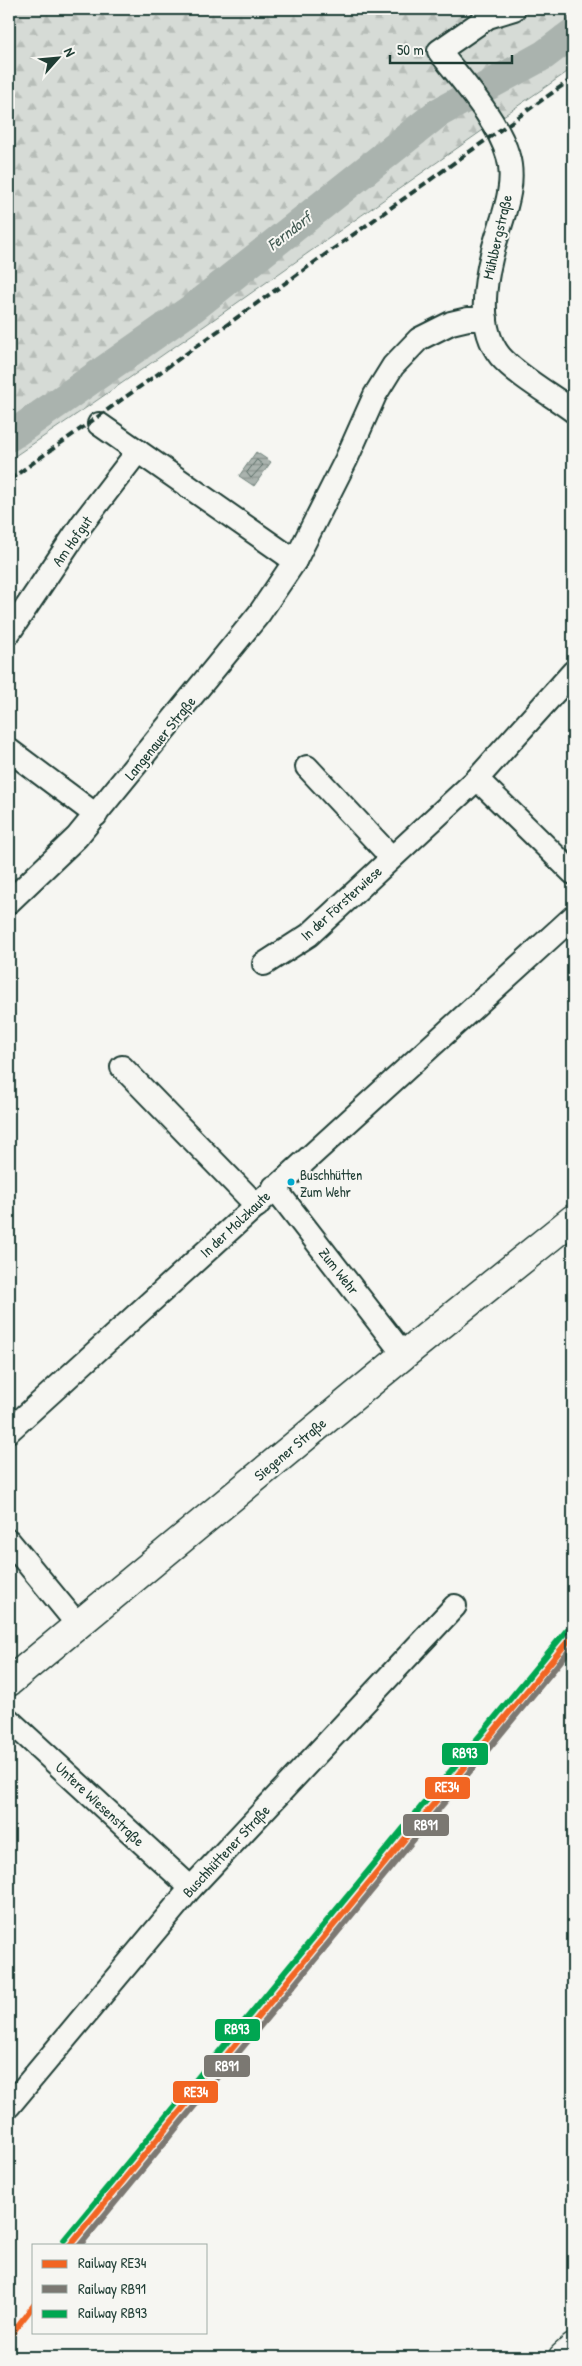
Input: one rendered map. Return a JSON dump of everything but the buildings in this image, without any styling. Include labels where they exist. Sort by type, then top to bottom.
[{"type":"main road","name":"Siegener Straße","points":[[9,1682],[404,1355],[573,1219]]},
{"type":"main road","points":[[563,2357],[573,2348]]},
{"type":"street","name":"Mühlbergstraße","points":[[514,9],[488,18],[439,51],[490,121],[508,156],[510,176],[508,200],[486,282],[486,319],[491,338],[500,356],[516,370],[573,411]]},
{"type":"street","name":"Langenauer Straße","points":[[9,902],[65,849],[96,815],[229,653],[296,561],[346,460],[375,395],[393,366],[419,339],[451,323],[468,318],[486,319]]},
{"type":"street","points":[[99,424],[296,561]]},
{"type":"street","name":"Am Hofgut","points":[[9,633],[82,524],[138,451]]},
{"type":"street","name":"In der Försterwiese","points":[[264,964],[309,935],[476,779],[573,672]]},
{"type":"street","points":[[9,750],[96,815]]},
{"type":"street","name":"In der Försterwiese","points":[[307,768],[391,857]]},
{"type":"street","points":[[476,779],[573,873]]},
{"type":"street","name":"In der Molzkaute","points":[[9,1431],[257,1206],[274,1187],[573,918]]},
{"type":"street","points":[[122,1067],[257,1206]]},
{"type":"street","name":"Zum Wehr","points":[[274,1187],[404,1355]]},
{"type":"street","points":[[9,1542],[78,1624]]},
{"type":"street","name":"Buschhüttener Straße","points":[[9,2106],[191,1888],[455,1606]]},
{"type":"street","name":"Untere Wiesenstraße","points":[[9,1720],[191,1888]]},
{"type":"green space","points":[[9,9],[573,9],[573,68],[9,460]]},
{"type":"water","points":[[256,452],[271,462],[254,486],[239,476]]},
{"type":"waterway","name":"Ferndorf","points":[[9,437],[193,308],[438,113],[544,55],[573,33]]},
{"type":"railway","points":[[9,480],[573,78]]},
{"type":"rail line","name":"RB93","points":[[64,2240],[567,1630]]},
{"type":"rail line","name":"RE34","points":[[71,2244],[573,1635]]},
{"type":"rail line","name":"RB91","points":[[81,2244],[573,1646]]},
{"type":"rail line","name":"RE34","points":[[9,2337],[32,2308]]},
{"type":"place","name":"Buschhütten Zum Wehr","points":[[291,1182]]}]
